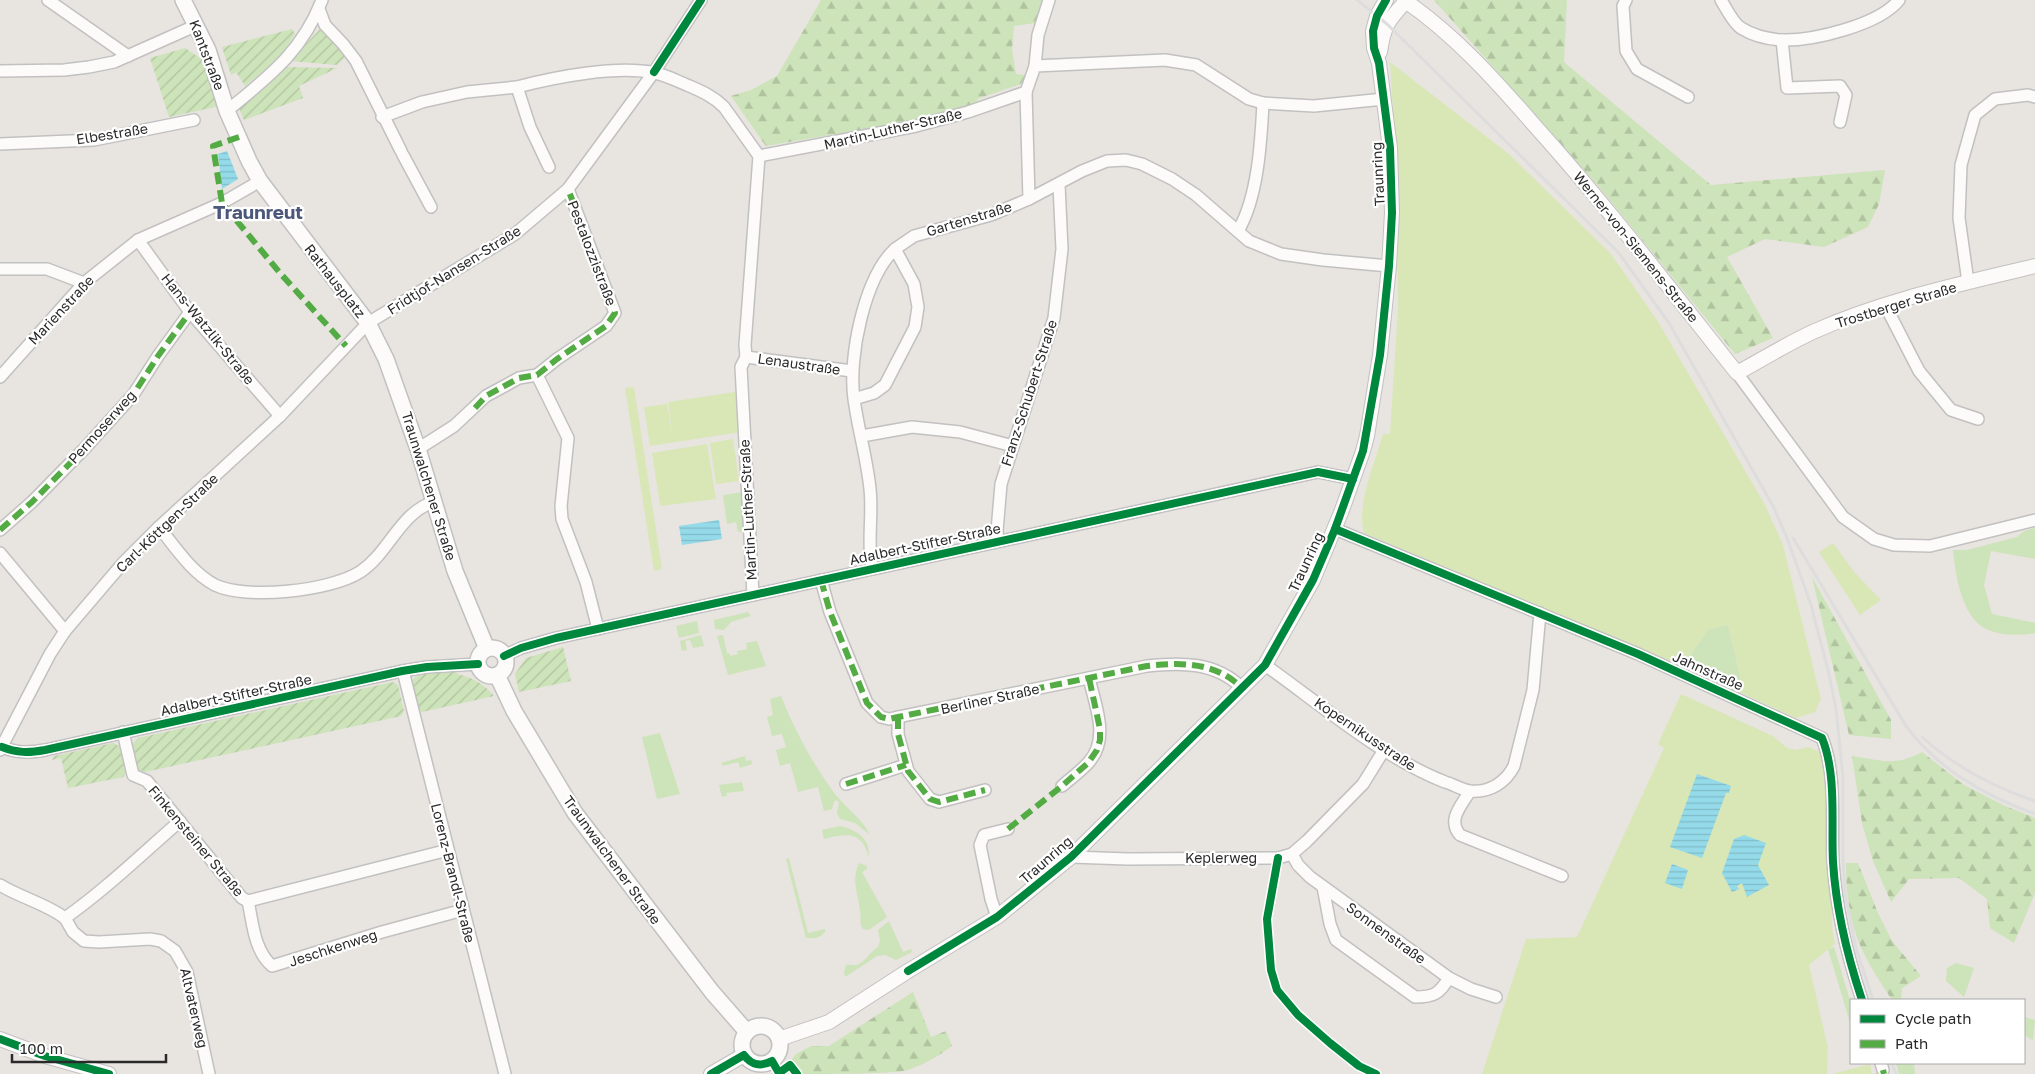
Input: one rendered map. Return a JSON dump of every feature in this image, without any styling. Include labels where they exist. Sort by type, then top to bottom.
[{"type":"main road","name":"Kantstraße","points":[[183,0],[196,25],[216,73],[227,111]]},
{"type":"main road","name":"Rathausplatz","points":[[227,111],[260,181],[368,324]]},
{"type":"main road","name":"Traunwalchener Straße","points":[[368,324],[393,374],[455,572],[487,649]]},
{"type":"main road","points":[[487,649],[499,650],[504,656],[506,661],[504,669],[497,675],[485,674],[478,664],[480,655],[487,649]]},
{"type":"main road","name":"Traunwalchener Straße","points":[[497,675],[514,711],[575,813],[706,984],[747,1032]]},
{"type":"main road","points":[[757,1026],[765,1026],[775,1032],[779,1039],[776,1068],[756,1064],[744,1055],[742,1042],[747,1032],[757,1026]]},
{"type":"street","points":[[48,0],[128,56]]},
{"type":"street","name":"Fridtjof-Nansen-Straße","points":[[368,324],[514,234],[568,190],[654,72],[701,0]]},
{"type":"street","points":[[1026,92],[1035,66],[1038,35],[1049,0]]},
{"type":"street","name":"Traunring","points":[[779,1039],[829,1022],[908,971],[998,917],[1071,857],[1265,665],[1313,580],[1335,529],[1367,436],[1380,355],[1389,266],[1392,204],[1390,148],[1373,31],[1377,16],[1386,0]]},
{"type":"street","name":"Traunring","points":[[1379,63],[1383,32],[1391,18],[1406,0]]},
{"type":"street","name":"Werner-von-Siemens-Straße","points":[[1406,0],[1462,47],[1519,107],[1578,174],[1737,373],[1843,516],[1874,539],[1894,545],[1913,547],[1945,544],[2035,520]]},
{"type":"street","points":[[1626,0],[1624,6],[1626,51],[1637,69],[1688,97]]},
{"type":"street","points":[[1721,0],[1738,27],[1750,33],[1782,40],[1812,37],[1844,30],[1871,21],[1893,7],[1899,0]]},
{"type":"street","points":[[227,111],[284,62],[312,23],[321,4]]},
{"type":"street","points":[[321,4],[325,25],[356,61],[382,117],[431,207]]},
{"type":"street","points":[[0,71],[89,68],[114,62],[196,25]]},
{"type":"street","points":[[1782,40],[1787,88],[1840,86],[1846,95],[1840,122]]},
{"type":"street","points":[[1035,66],[1165,60],[1196,65],[1249,99],[1263,102],[1314,106],[1384,99]]},
{"type":"street","points":[[382,117],[422,102],[467,92],[517,87],[541,80],[583,73],[654,72],[699,90],[717,101],[724,107],[759,156]]},
{"type":"street","points":[[517,87],[530,126],[550,167]]},
{"type":"street","name":"Martin-Luther-Straße","points":[[753,595],[741,367],[746,357],[745,345],[759,156],[916,126],[968,112],[1026,92]]},
{"type":"street","name":"Gartenstraße","points":[[872,569],[869,556],[870,490],[854,399],[852,372],[860,322],[872,284],[882,263],[895,249],[914,236],[991,215],[1029,200],[1026,92]]},
{"type":"street","points":[[1968,282],[1958,218],[1961,165],[1975,114],[1995,99],[2028,95],[2035,97]]},
{"type":"street","points":[[1238,231],[1247,216],[1261,146],[1263,102]]},
{"type":"street","name":"Elbestraße","points":[[0,144],[94,140],[194,120]]},
{"type":"street","points":[[1029,200],[1082,171],[1107,161],[1126,160],[1142,164],[1172,178],[1196,194],[1249,241],[1281,254],[1389,266]]},
{"type":"street","name":"Marienstraße","points":[[0,377],[84,283],[138,240],[222,203],[260,181]]},
{"type":"street","name":"Franz-Schubert-Straße","points":[[998,541],[997,531],[1001,484],[1054,318],[1062,249],[1059,185]]},
{"type":"street","name":"Pestalozzistraße","points":[[418,449],[454,426],[486,396],[519,378],[538,375],[557,359],[606,326],[614,313],[568,190]]},
{"type":"street","name":"Hans-Watzlik-Straße","points":[[138,240],[190,312],[280,416]]},
{"type":"street","points":[[854,399],[874,393],[885,385],[915,327],[918,307],[914,284],[895,249]]},
{"type":"street","name":"Trostberger Straße","points":[[1737,373],[1814,332],[1885,305],[2035,266]]},
{"type":"street","points":[[0,269],[47,269],[84,283]]},
{"type":"street","points":[[1885,305],[1919,371],[1951,410],[1978,419]]},
{"type":"street","name":"Permoserweg","points":[[0,530],[32,502],[134,395],[158,356],[190,312]]},
{"type":"street","name":"Carl-Köttgen-Straße","points":[[1,748],[50,654],[65,632],[124,563],[280,416],[368,324]]},
{"type":"street","name":"Lenaustraße","points":[[746,357],[852,372]]},
{"type":"street","points":[[538,375],[568,438],[561,506],[562,519],[586,582],[598,629]]},
{"type":"street","points":[[862,436],[912,427],[960,432],[1013,446]]},
{"type":"street","name":"Adalbert-Stifter-Straße","points":[[504,656],[535,644],[598,629],[1318,472],[1353,478]]},
{"type":"street","points":[[159,528],[186,560],[214,584],[236,592],[298,590],[334,582],[359,572],[387,546],[405,520],[415,511],[433,502]]},
{"type":"street","name":"Jahnstraße","points":[[1335,529],[1672,668],[1822,738],[1830,765],[1837,904],[1845,943],[1862,999]]},
{"type":"street","points":[[0,553],[65,632]]},
{"type":"street","name":"Berliner Straße","points":[[821,580],[830,612],[867,703],[881,717],[898,717],[1147,666],[1184,663],[1203,666],[1223,673],[1242,688]]},
{"type":"street","points":[[1540,612],[1532,690],[1514,766],[1509,776],[1501,783],[1490,788],[1470,791],[1454,822],[1454,828],[1460,835],[1562,876]]},
{"type":"street","name":"Adalbert-Stifter-Straße","points":[[1,748],[27,753],[403,671],[427,667],[478,664]]},
{"type":"street","name":"Kopernikusstraße","points":[[1265,665],[1384,750],[1425,774],[1470,791]]},
{"type":"street","name":"Lorenz-Brandl-Straße","points":[[403,671],[505,1074]]},
{"type":"street","points":[[1062,786],[1088,763],[1099,746],[1100,730],[1089,678]]},
{"type":"street","points":[[898,717],[898,734],[906,765],[918,786],[930,799],[940,802],[985,790]]},
{"type":"street","name":"Finkensteiner Straße","points":[[123,732],[133,775],[147,781],[242,898],[248,901],[448,850]]},
{"type":"street","points":[[1292,854],[1364,784],[1384,750]]},
{"type":"street","points":[[846,784],[906,765]]},
{"type":"street","points":[[0,885],[25,899],[55,910],[64,918],[113,880],[180,820]]},
{"type":"street","points":[[998,917],[991,899],[980,845],[984,835],[1008,829]]},
{"type":"street","name":"Keplerweg","points":[[1071,857],[1128,859],[1278,858],[1292,854]]},
{"type":"street","name":"Sonnenstraße","points":[[1292,854],[1298,865],[1323,887],[1449,978],[1471,989],[1496,997]]},
{"type":"street","name":"Sonnenstraße","points":[[1323,887],[1330,924],[1336,940],[1415,997],[1429,997],[1439,992],[1449,978]]},
{"type":"street","name":"Jeschkenweg","points":[[248,901],[258,950],[264,960],[272,966],[382,932],[463,910]]},
{"type":"street","name":"Altvaterweg","points":[[64,918],[72,932],[84,941],[99,942],[150,938],[161,941],[175,951],[187,972],[209,1074]]},
{"type":"street","points":[[0,1039],[45,1056],[109,1074]]},
{"type":"street","points":[[711,1074],[744,1055]]},
{"type":"green space","points":[[821,0],[1042,0],[1035,23],[1014,26],[1012,50],[1016,74],[1026,75],[1021,84],[977,99],[978,104],[934,117],[766,146],[731,96],[751,90],[777,76]]},
{"type":"green space","points":[[1434,0],[1567,0],[1564,62],[1711,185],[1885,170],[1879,204],[1868,227],[1824,247],[1765,239],[1727,257],[1773,338],[1735,354],[1600,188]]},
{"type":"green space","points":[[322,27],[346,56],[337,65],[290,61]]},
{"type":"green space","points":[[292,29],[295,34],[280,58],[245,86],[236,72],[231,75],[222,47]]},
{"type":"green space","points":[[185,48],[203,60],[220,106],[169,117],[150,58]]},
{"type":"green space","points":[[1390,62],[1509,154],[1611,254],[1657,320],[1764,503],[1783,545],[1821,699],[1815,712],[1796,718],[1739,692],[1743,688],[1728,625],[1709,629],[1682,666],[1364,533],[1362,509],[1364,497],[1383,434],[1390,434],[1398,308],[1396,157]]},
{"type":"green space","points":[[282,67],[337,68],[299,86],[303,98],[244,120],[238,106]]},
{"type":"green space","points":[[634,387],[662,569],[654,571],[625,388]]},
{"type":"green space","points":[[735,392],[741,432],[650,446],[644,407],[667,404],[673,438],[668,402]]},
{"type":"green space","points":[[733,439],[739,481],[716,484],[710,443]]},
{"type":"green space","points":[[707,444],[716,499],[660,506],[652,453]]},
{"type":"green space","points":[[744,492],[746,531],[738,532],[736,522],[727,524],[723,495]]},
{"type":"green space","points":[[2035,528],[2035,559],[1991,551],[1984,585],[1992,614],[2035,623],[2035,633],[2022,635],[1993,632],[1981,626],[1968,611],[1957,580],[1953,550],[1967,550],[2017,537],[2024,531]]},
{"type":"green space","points":[[1833,543],[1855,573],[1881,600],[1860,615],[1819,552]]},
{"type":"green space","points":[[1812,577],[1891,720],[1891,739],[1849,735]]},
{"type":"green space","points":[[748,612],[751,616],[731,622],[724,630],[715,629],[714,620]]},
{"type":"green space","points":[[697,621],[699,633],[679,638],[676,626]]},
{"type":"green space","points":[[1728,625],[1743,688],[1739,692],[1682,666],[1709,629]]},
{"type":"green space","points":[[701,635],[704,646],[693,648],[690,640],[685,641],[687,650],[682,651],[680,641]]},
{"type":"green space","points":[[723,635],[727,653],[730,656],[738,654],[737,651],[747,649],[746,643],[757,641],[766,666],[728,675],[717,636]]},
{"type":"green space","points":[[563,647],[571,681],[519,692],[515,674],[526,658]]},
{"type":"green space","points":[[456,672],[477,682],[494,696],[422,712],[419,709],[412,681],[415,677],[428,673]]},
{"type":"green space","points":[[393,682],[398,685],[404,711],[401,716],[145,772],[138,769],[132,745],[138,738]]},
{"type":"green space","points":[[1681,694],[1773,736],[1787,748],[1796,750],[1808,747],[1820,752],[1828,813],[1832,919],[1835,944],[1809,965],[1828,1048],[1827,1074],[1482,1074],[1526,939],[1577,937],[1664,748],[1658,744]]},
{"type":"green space","points":[[781,696],[811,759],[835,794],[863,823],[870,835],[855,823],[840,819],[837,813],[839,802],[835,800],[832,809],[824,811],[818,787],[798,792],[790,763],[780,766],[776,750],[786,747],[782,734],[772,736],[767,717],[773,715],[770,699]]},
{"type":"green space","points":[[660,733],[680,794],[657,799],[642,737]]},
{"type":"green space","points":[[113,743],[121,747],[127,771],[123,777],[68,788],[61,758],[52,760],[54,756]]},
{"type":"green space","points":[[1922,752],[1964,785],[2003,805],[2035,818],[2035,893],[2014,943],[1990,928],[1987,899],[1959,878],[1909,879],[1891,902],[1873,861],[1862,823],[1852,756],[1896,761],[1904,760]]},
{"type":"green space","points":[[745,756],[746,761],[751,760],[752,764],[740,768],[738,762],[723,766],[721,763]]},
{"type":"green space","points":[[742,782],[744,791],[726,793],[727,796],[722,797],[719,785]]},
{"type":"green space","points":[[840,826],[852,830],[865,840],[869,850],[869,857],[858,838],[846,835],[824,839],[822,830]]},
{"type":"green space","points":[[789,858],[808,933],[825,929],[825,932],[819,937],[806,938],[786,859]]},
{"type":"green space","points":[[859,863],[867,866],[867,869],[862,872],[887,917],[869,930],[863,929],[861,924],[855,881]]},
{"type":"green space","points":[[1846,863],[1858,863],[1878,913],[1892,941],[1921,976],[1902,988],[1901,999],[1891,999],[1870,966],[1857,938],[1847,888]]},
{"type":"green space","points":[[889,921],[903,952],[911,949],[912,952],[896,960],[885,955],[877,956],[845,977],[846,965],[860,963],[878,947],[880,941],[878,930]]},
{"type":"green space","points":[[1834,947],[1850,1001],[1850,1023],[1828,949]]},
{"type":"green space","points":[[1956,963],[1974,968],[1964,997],[1946,981],[1947,968]]},
{"type":"green space","points":[[913,992],[931,1037],[946,1031],[952,1046],[935,1057],[917,1067],[904,1071],[866,1073],[799,1074],[790,1062],[796,1054],[811,1046],[829,1046]]},
{"type":"green space","points":[[2025,1017],[2035,1020],[2033,1040],[2025,1036]]},
{"type":"green space","points":[[1870,1064],[1872,1074],[1832,1074]]},
{"type":"green space","points":[[1896,1064],[1914,1064],[1915,1074],[1899,1074]]},
{"type":"water","points":[[227,151],[238,179],[222,189],[218,154]]},
{"type":"water","points":[[719,520],[722,539],[682,545],[679,526]]},
{"type":"water","points":[[1697,774],[1731,786],[1729,793],[1726,793],[1702,858],[1670,847]]},
{"type":"water","points":[[1744,835],[1766,843],[1758,865],[1769,885],[1747,897],[1742,883],[1737,886],[1739,889],[1732,892],[1722,873],[1734,839]]},
{"type":"water","points":[[1672,864],[1688,870],[1682,889],[1665,883]]},
{"type":"railway","points":[[1357,0],[1387,24],[1618,252],[1669,323],[1773,506],[1787,538],[1811,605],[1829,674],[1836,709],[1843,777],[1845,893],[1856,948],[1873,999]]},
{"type":"railway","points":[[1793,538],[1906,726],[1919,742],[1948,768],[1980,789],[2035,814]]},
{"type":"railway","points":[[1922,737],[1961,767],[1989,783],[2035,801]]},
{"type":"railway","points":[[1892,1064],[1896,1074]]},
{"type":"marked path","points":[[239,137],[213,146],[222,203],[280,273],[346,346]]},
{"type":"marked path","points":[[475,408],[486,396],[519,378],[537,375],[606,326],[615,313],[568,189]]},
{"type":"marked path","points":[[0,530],[32,502],[133,395],[190,312]]},
{"type":"marked path","points":[[821,580],[830,612],[867,703],[881,717],[889,719],[1147,666],[1173,664],[1198,666],[1221,673],[1232,679],[1242,688]]},
{"type":"marked path","points":[[1008,829],[1088,763],[1097,750],[1100,740],[1100,729],[1089,678]]},
{"type":"marked path","points":[[898,717],[898,734],[908,771],[930,799],[939,802],[985,790]]},
{"type":"marked path","points":[[846,784],[906,765]]},
{"type":"marked path","points":[[1883,1070],[1884,1074]]},
{"type":"cycle path","points":[[654,72],[701,0]]},
{"type":"cycle path","points":[[908,971],[997,917],[1071,857],[1265,665],[1313,580],[1335,529],[1363,451],[1380,355],[1392,213],[1390,148],[1373,31],[1377,16],[1386,0]]},
{"type":"cycle path","points":[[504,656],[521,648],[556,638],[1318,472],[1353,479]]},
{"type":"cycle path","points":[[1335,529],[1638,654],[1822,738],[1827,752],[1832,783],[1833,862],[1837,897],[1847,949],[1862,999]]},
{"type":"cycle path","points":[[2,747],[23,752],[45,750],[402,671],[427,667],[478,664]]},
{"type":"cycle path","points":[[1278,858],[1267,919],[1271,970],[1277,990],[1298,1015],[1330,1043],[1359,1066],[1376,1074]]},
{"type":"cycle path","points":[[0,1039],[45,1056],[109,1074]]},
{"type":"cycle path","points":[[711,1074],[744,1055],[756,1064],[772,1061],[779,1073],[790,1065],[797,1074]]},
{"type":"district","name":"Traunreut","points":[[258,212]]}]
